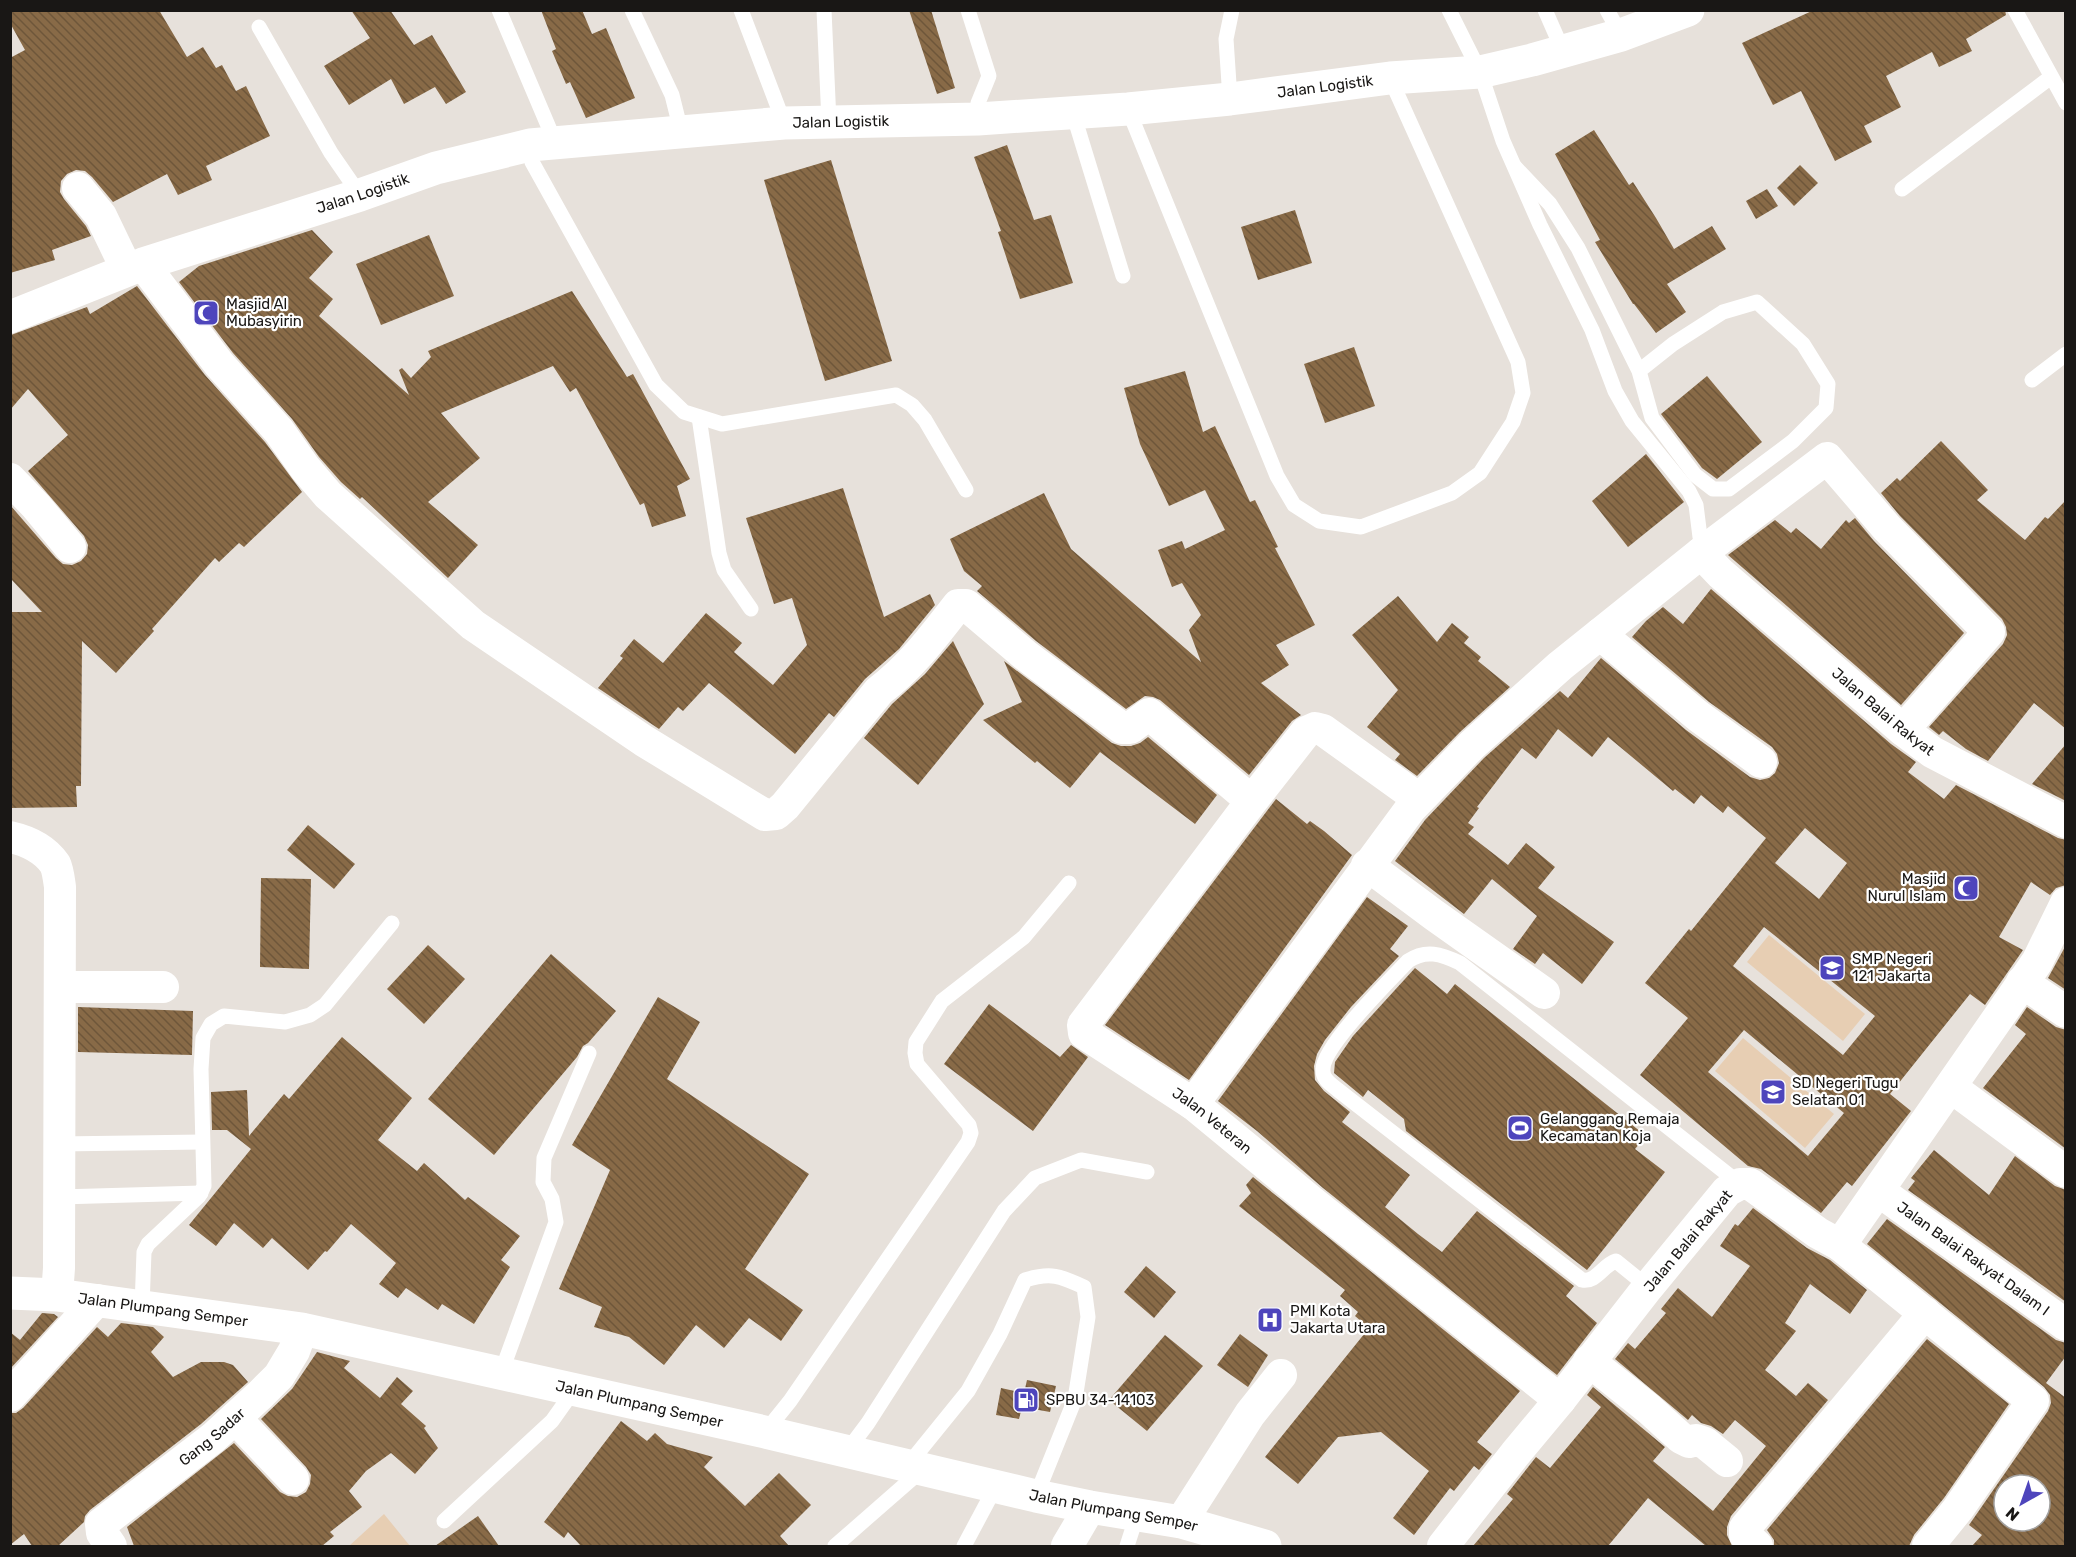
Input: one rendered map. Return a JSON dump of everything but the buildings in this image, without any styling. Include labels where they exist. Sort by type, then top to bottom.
[{"type":"main road","name":"Jalan Logistik","points":[[10,317],[135,267],[360,195],[436,168],[542,144],[784,123],[978,120],[1128,109],[1230,99],[1390,78],[1480,72],[1563,51],[1614,23],[1688,10]]},
{"type":"main road","name":"Jalan Plumpang Semper","points":[[10,1293],[57,1294],[302,1329],[765,1432],[1090,1508],[1181,1522],[1265,1546]]},
{"type":"street","points":[[78,188],[101,216],[135,267],[279,430],[305,468],[328,495],[473,625],[644,741],[765,814],[776,814],[785,806],[879,691],[898,677],[961,604],[966,605],[1025,655],[1122,728],[1130,728],[1149,714],[1248,802],[1306,732],[1315,728],[1323,730],[1419,799]]},
{"type":"street","points":[[1193,1104],[1367,865],[1419,799],[1472,745],[1560,666],[1707,555],[1827,458],[1887,528],[1989,632],[1903,730]]},
{"type":"street","points":[[10,479],[70,547]]},
{"type":"street","name":"Jalan Balai Rakyat","points":[[1707,555],[1903,730],[1932,752],[2066,822]]},
{"type":"street","points":[[1600,634],[1698,716],[1761,762]]},
{"type":"street","name":"Jalan Veteran","points":[[1248,802],[1083,1027],[1084,1033],[1193,1104],[1560,1400]]},
{"type":"street","points":[[10,837],[27,841],[43,851],[56,865],[60,887],[60,1268],[57,1294]]},
{"type":"street","points":[[1367,865],[1544,993]]},
{"type":"street","points":[[1840,1245],[2037,962],[2066,903]]},
{"type":"street","points":[[2022,982],[2066,1012]]},
{"type":"street","points":[[61,987],[163,987]]},
{"type":"street","points":[[1950,1087],[2066,1172]]},
{"type":"street","name":"Jalan Balai Rakyat","points":[[1443,1546],[1726,1191],[1740,1184],[1750,1184],[1818,1233],[1840,1245],[2033,1401],[1958,1509],[1928,1546]]},
{"type":"street","name":"Jalan Balai Rakyat Dalam I","points":[[1879,1191],[2066,1326]]},
{"type":"street","points":[[10,1396],[97,1300]]},
{"type":"street","points":[[1757,1546],[1745,1535],[1745,1528],[1925,1313]]},
{"type":"street","name":"Gang Sadar","points":[[106,1535],[279,1376],[294,1351],[302,1329]]},
{"type":"street","points":[[1589,1361],[1681,1438],[1689,1442],[1696,1440],[1705,1443],[1727,1461]]},
{"type":"street","points":[[1181,1522],[1250,1414],[1281,1375]]},
{"type":"street","points":[[235,1418],[293,1479]]},
{"type":"street","points":[[1067,1546],[1090,1508]]},
{"type":"lane","points":[[499,10],[542,144],[532,162],[656,385],[684,412],[722,424],[896,395],[912,405],[926,420],[966,490]]},
{"type":"lane","points":[[632,10],[672,95],[681,131]]},
{"type":"lane","points":[[741,10],[784,123]]},
{"type":"lane","points":[[824,10],[829,122]]},
{"type":"lane","points":[[968,10],[989,76],[978,103],[978,120]]},
{"type":"lane","points":[[1230,99],[1226,39],[1232,10]]},
{"type":"lane","points":[[1449,10],[1480,72],[1503,141],[1540,225],[1592,330],[1615,391],[1632,421],[1689,491],[1696,506],[1707,555]]},
{"type":"lane","points":[[1545,10],[1563,51]]},
{"type":"lane","points":[[2015,10],[2066,103]]},
{"type":"lane","points":[[259,27],[331,153],[360,195]]},
{"type":"lane","points":[[1902,189],[2052,77]]},
{"type":"lane","points":[[1128,109],[1277,476],[1294,505],[1319,520],[1361,527],[1452,493],[1480,473],[1513,422],[1523,393],[1518,362],[1390,78]]},
{"type":"lane","points":[[1073,113],[1123,276]]},
{"type":"lane","points":[[1515,167],[1550,204],[1578,248],[1639,371],[1652,418],[1695,475],[1713,489],[1729,489],[1793,441],[1826,408],[1828,384],[1803,344],[1757,303],[1723,312],[1673,344],[1639,371]]},
{"type":"lane","points":[[2031,380],[2066,354]]},
{"type":"lane","points":[[699,417],[719,553],[724,570],[751,609]]},
{"type":"lane","points":[[765,1432],[790,1401],[968,1142],[971,1133],[969,1125],[917,1064],[916,1042],[942,1001],[1024,937],[1069,883]]},
{"type":"lane","points":[[142,1307],[144,1252],[148,1245],[201,1193],[204,1186],[201,1069],[203,1038],[211,1024],[224,1016],[285,1022],[310,1015],[325,1005],[392,923]]},
{"type":"lane","points":[[1648,1287],[1616,1261],[1610,1262],[1592,1280],[1586,1282],[1582,1280],[1338,1090],[1327,1081],[1322,1071],[1324,1059],[1336,1040],[1408,961],[1418,954],[1441,954],[1460,963],[1740,1184]]},
{"type":"lane","points":[[501,1374],[556,1222],[552,1199],[543,1182],[544,1158],[589,1053]]},
{"type":"lane","points":[[59,1144],[202,1142]]},
{"type":"lane","points":[[847,1451],[868,1423],[1004,1210],[1035,1178],[1081,1160],[1147,1172]]},
{"type":"lane","points":[[59,1197],[201,1193]]},
{"type":"lane","points":[[835,1546],[916,1467],[968,1391],[1000,1334],[1025,1280],[1044,1274],[1067,1279],[1084,1287],[1088,1317],[1076,1399],[1036,1496]]},
{"type":"lane","points":[[444,1521],[552,1421],[574,1390]]},
{"type":"lane","points":[[964,1546],[996,1486]]},
{"type":"lane","points":[[1127,1546],[1137,1515]]},
{"type":"shaded area","points":[[1769,935],[1865,1014],[1843,1041],[1747,962]]},
{"type":"shaded area","points":[[1743,1038],[1834,1114],[1805,1148],[1715,1071]]},
{"type":"shaded area","points":[[384,1514],[410,1546],[349,1546]]},
{"type":"place","name":"Masjid Al Mubasyirin","points":[[206,313]]},
{"type":"place","name":"Masjid Nurul Islam","points":[[1966,888]]},
{"type":"place","name":"SMP Negeri 121 Jakarta","points":[[1832,968]]},
{"type":"place","name":"SD Negeri Tugu Selatan 01","points":[[1773,1092]]},
{"type":"place","name":"Gelanggang Remaja Kecamatan Koja","points":[[1520,1128]]},
{"type":"place","name":"PMI Kota Jakarta Utara","points":[[1270,1320]]},
{"type":"place","name":"SPBU 34-14103","points":[[1026,1400]]}]
